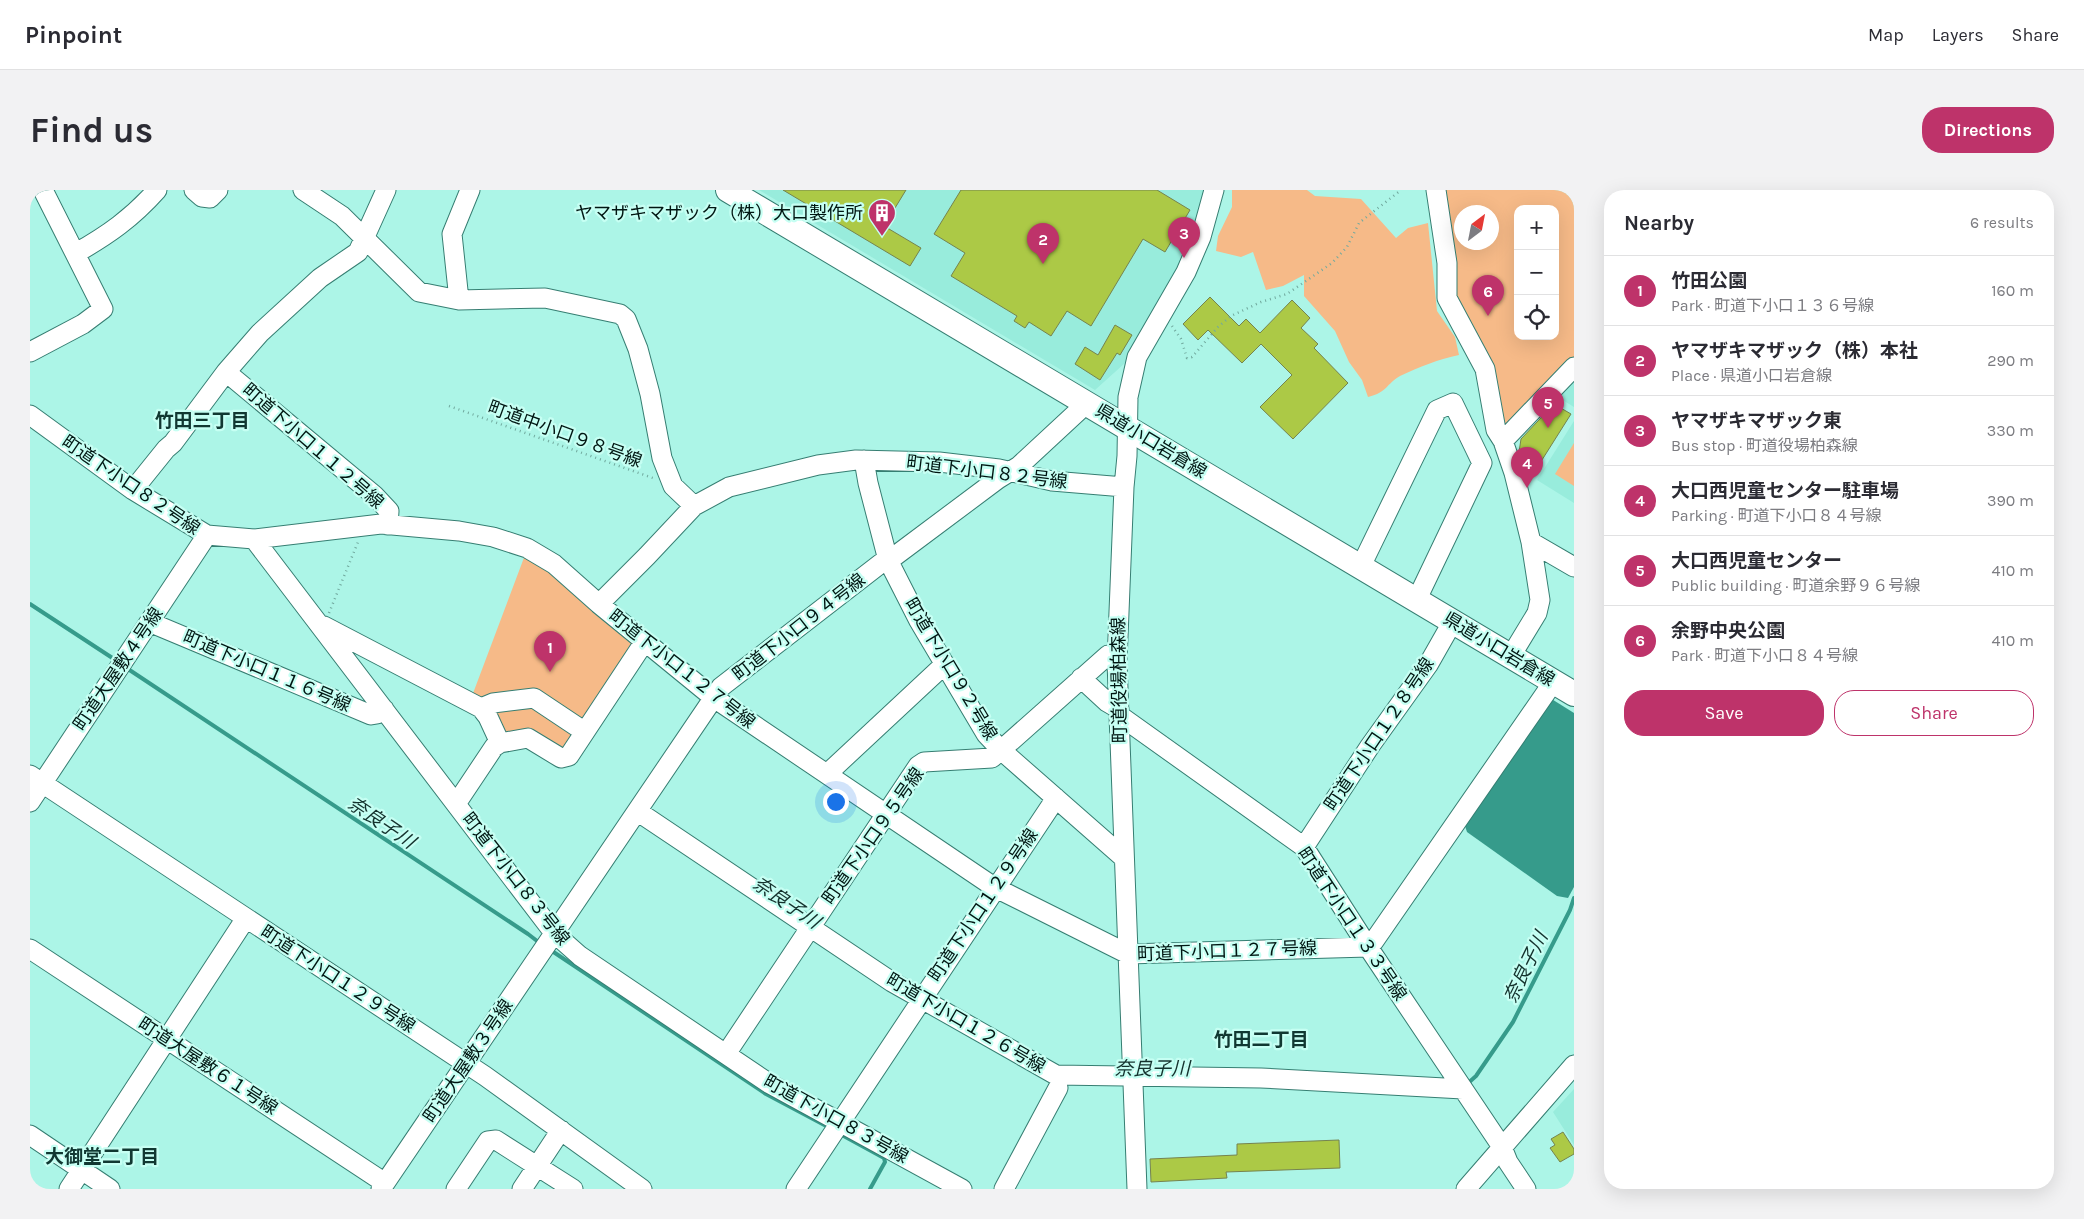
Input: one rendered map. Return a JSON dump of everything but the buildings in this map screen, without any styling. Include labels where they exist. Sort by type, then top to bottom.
[{"type":"main road","name":"県道小口岩倉線","points":[[728,190],[1453,620],[1574,694]]},
{"type":"street","points":[[30,352],[83,324],[103,309],[43,190]]},
{"type":"street","points":[[76,253],[107,236],[157,190]]},
{"type":"street","points":[[194,190],[202,197],[210,198],[218,190]]},
{"type":"street","points":[[303,190],[342,216],[419,292],[459,300],[545,298],[610,310],[620,314],[626,319],[638,349],[650,394],[662,458],[673,486],[694,506]]},
{"type":"street","points":[[133,490],[173,443],[226,372],[260,333],[320,278],[358,252],[386,190]]},
{"type":"street","points":[[459,300],[452,234],[470,190]]},
{"type":"street","name":"町道役場柏森線","points":[[1137,1189],[1117,654],[1128,397],[1137,357],[1186,272],[1203,231],[1214,190]]},
{"type":"street","points":[[1436,190],[1446,263],[1447,298],[1485,369],[1496,430],[1503,441],[1514,473],[1531,542],[1540,606],[1511,656]]},
{"type":"street","points":[[1503,441],[1574,368]]},
{"type":"street","name":"町道下小口１１２号線","points":[[226,372],[374,495],[389,511],[388,525]]},
{"type":"street","points":[[1361,566],[1437,410],[1453,403],[1482,462],[1417,599]]},
{"type":"street","name":"町道下小口９４号線","points":[[554,933],[721,687],[880,564],[1019,466],[1087,404]]},
{"type":"street","name":"町道下小口８２号線","points":[[30,415],[133,490],[207,535],[254,539],[388,525],[459,531],[493,537],[527,548],[554,564],[599,604],[694,506],[729,487],[818,465],[864,460],[939,462],[1052,480],[1124,487]]},
{"type":"street","name":"町道下小口９２号線","points":[[864,460],[868,484],[888,560],[920,621],[986,734],[1001,750],[1124,858]]},
{"type":"street","name":"町道大屋敷４号線","points":[[30,802],[36,779],[149,622],[207,535]]},
{"type":"street","name":"町道下小口８３号線","points":[[254,539],[322,625],[554,933],[580,956],[770,1084],[962,1189]]},
{"type":"street","points":[[1531,542],[1574,567]]},
{"type":"street","name":"町道下小口１２７号線","points":[[599,604],[714,698],[994,887],[1128,954],[1368,947]]},
{"type":"street","name":"町道下小口１２８号線","points":[[1304,847],[1370,746],[1428,665],[1453,620]]},
{"type":"street","name":"町道下小口１１６号線","points":[[149,622],[371,715],[377,714],[384,709]]},
{"type":"street","points":[[322,625],[481,708],[488,717],[500,743]]},
{"type":"street","points":[[456,804],[494,747],[500,743],[528,738],[561,758],[569,756],[645,641]]},
{"type":"street","name":"町道下小口９５号線","points":[[726,1054],[918,766],[924,762],[992,758],[1108,654],[1117,654]]},
{"type":"street","points":[[827,774],[945,664]]},
{"type":"street","name":"町道下小口１３３号線","points":[[1081,678],[1119,712],[1304,847],[1368,947],[1502,1147],[1508,1162],[1526,1189]]},
{"type":"street","points":[[1368,947],[1554,681]]},
{"type":"street","points":[[481,708],[493,703],[534,698],[585,732]]},
{"type":"street","name":"町道下小口１２９号線","points":[[36,779],[466,1063],[642,1189]]},
{"type":"street","name":"町道下小口１２９号線","points":[[796,1189],[994,887],[1056,798]]},
{"type":"street","points":[[634,816],[917,1005],[1058,1088],[1133,1083]]},
{"type":"street","points":[[69,1189],[246,918]]},
{"type":"street","name":"町道大屋敷３号線","points":[[383,1186],[554,933]]},
{"type":"street","name":"町道大屋敷６１号線","points":[[30,949],[167,1039],[383,1186]]},
{"type":"street","name":"町道下小口１２６号線","points":[[917,1005],[1056,1075],[1133,1083],[1261,1078],[1463,1089]]},
{"type":"street","points":[[1466,1189],[1574,1065]]},
{"type":"street","points":[[1004,1189],[1058,1088]]},
{"type":"street","points":[[522,1189],[561,1130]]},
{"type":"street","points":[[30,1135],[110,1189]]},
{"type":"street","points":[[456,1189],[488,1141],[496,1140],[573,1189]]},
{"type":"path","points":[[1172,326],[1181,339],[1187,358],[1192,356],[1218,327],[1231,316],[1261,302],[1287,294],[1332,263],[1344,251],[1359,223],[1401,190]]},
{"type":"path","name":"町道中小口９８号線","points":[[449,406],[673,486]]},
{"type":"path","points":[[322,625],[364,526]]},
{"type":"shaded area","points":[[759,190],[1204,190],[1205,192],[1197,227],[1180,265],[1125,363],[1095,390]]},
{"type":"shaded area","points":[[1232,190],[1307,190],[1315,196],[1361,199],[1396,238],[1408,228],[1428,223],[1437,311],[1455,337],[1459,355],[1422,366],[1400,376],[1379,393],[1368,397],[1362,380],[1349,362],[1335,331],[1304,296],[1304,275],[1283,286],[1266,290],[1253,252],[1241,257],[1216,251],[1218,236],[1232,207]]},
{"type":"shaded area","points":[[1439,190],[1574,190],[1574,359],[1504,431],[1449,298]]},
{"type":"shaded area","points":[[1574,377],[1574,407],[1556,396]]},
{"type":"shaded area","points":[[1574,421],[1574,503],[1537,480]]},
{"type":"shaded area","points":[[1574,443],[1574,486],[1555,474]]},
{"type":"shaded area","points":[[525,555],[540,564],[635,642],[565,752],[507,738],[472,696]]},
{"type":"shaded area","points":[[1550,698],[1574,713],[1574,887],[1568,898],[1557,896],[1467,832],[1464,823]]},
{"type":"shaded area","points":[[1574,1089],[1574,1145],[1553,1112]]},
{"type":"waterway","name":"奈良子川","points":[[30,604],[117,661]]},
{"type":"waterway","name":"奈良子川","points":[[125,667],[541,944]]},
{"type":"waterway","name":"奈良子川","points":[[1466,1085],[1476,1076],[1513,1022],[1570,910],[1574,898]]},
{"type":"waterway","points":[[549,949],[766,1094],[830,1128]]},
{"type":"waterway","points":[[840,1134],[884,1158],[885,1162],[870,1189]]},
{"type":"place","name":"ヤマザキマザック（株）大口製作所","points":[[882,237]]},
{"type":"place","name":"ヤマザキマザック東","points":[[1184,258]]},
{"type":"place","name":"ヤマザキマザック（株）本社","points":[[1043,264]]},
{"type":"place","name":"余野中央公園","points":[[1488,316]]},
{"type":"place","name":"大口西児童センター","points":[[1548,428]]},
{"type":"place","name":"大口西児童センター駐車場","points":[[1527,488]]},
{"type":"place","name":"竹田公園","points":[[550,672]]},
{"type":"district","name":"竹田三丁目","points":[[202,420]]},
{"type":"district","name":"竹田二丁目","points":[[1261,1039]]},
{"type":"district","name":"大御堂二丁目","points":[[102,1156]]}]
